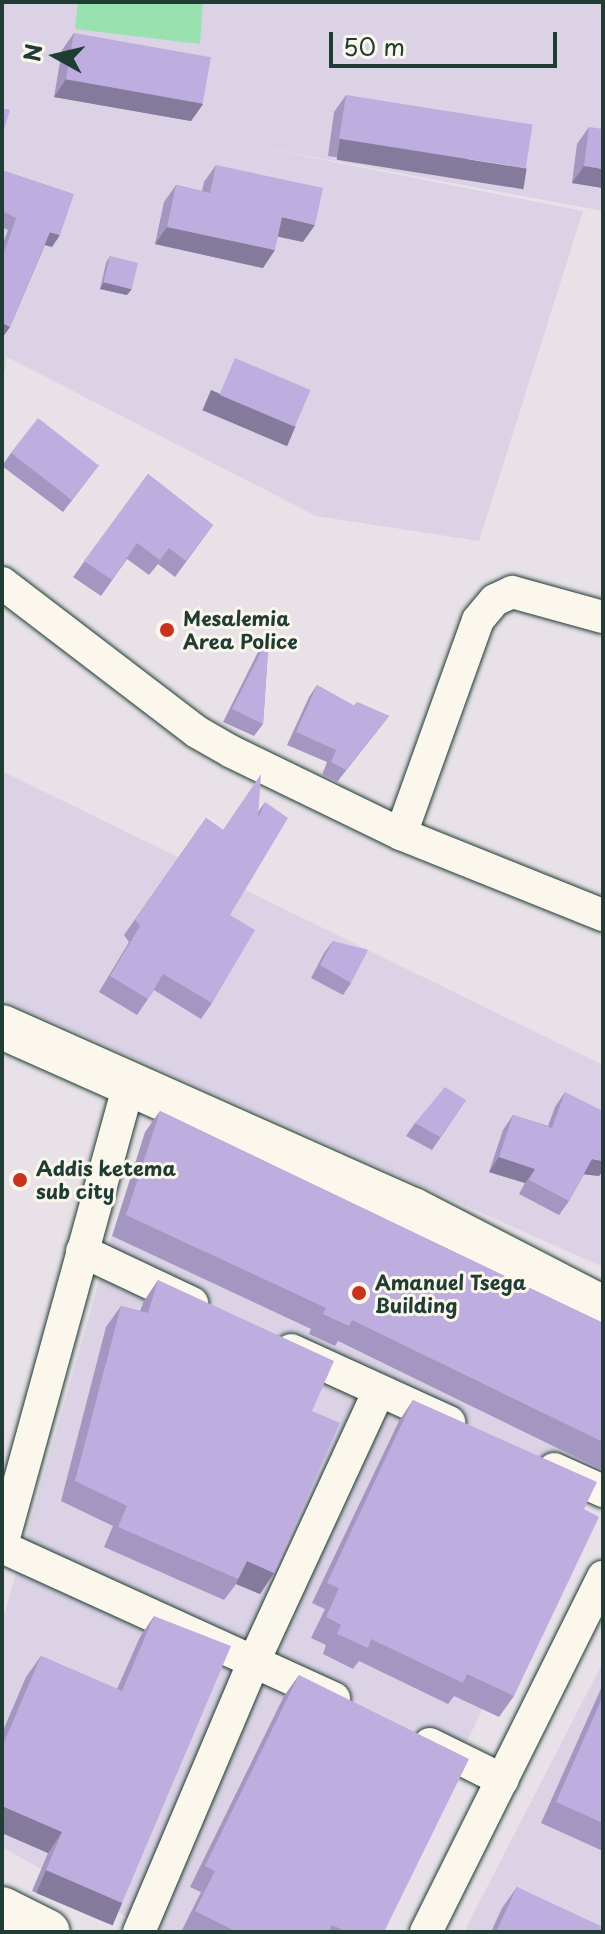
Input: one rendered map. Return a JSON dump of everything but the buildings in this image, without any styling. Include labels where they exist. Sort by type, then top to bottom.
[{"type":"main road","points":[[2,1027],[413,1210],[603,1308]]},
{"type":"main road","points":[[2,1909],[48,1932]]},
{"type":"street","points":[[2,583],[197,732],[401,834],[603,915]]},
{"type":"street","points":[[401,834],[478,620],[495,600],[512,592],[603,617]]},
{"type":"street","points":[[129,1083],[2,1546],[255,1659],[365,1713]]},
{"type":"street","points":[[82,1251],[224,1318]]},
{"type":"street","points":[[266,1338],[477,1435]]},
{"type":"street","points":[[139,1932],[255,1659],[379,1391]]},
{"type":"street","points":[[519,1453],[603,1491]]},
{"type":"street","points":[[426,1932],[603,1577]]},
{"type":"street","points":[[407,1733],[503,1780]]},
{"type":"shaded area","points":[[2,2],[603,2],[603,211],[232,142],[583,211],[479,541],[316,516],[7,357],[2,387]]},
{"type":"shaded area","points":[[2,771],[603,1065],[603,1267],[2,999]]},
{"type":"shaded area","points":[[112,1236],[603,1465],[373,1932],[154,1932],[2,1847],[2,1622]]},
{"type":"shaded area","points":[[603,1662],[603,1932],[464,1932]]},
{"type":"green space","points":[[78,2],[203,2],[200,44],[75,29]]},
{"type":"place","name":"Mesalemia Area Police","points":[[167,630]]},
{"type":"place","name":"Addis ketema sub city","points":[[20,1180]]},
{"type":"place","name":"Amanuel Tsega Building","points":[[359,1293]]}]
